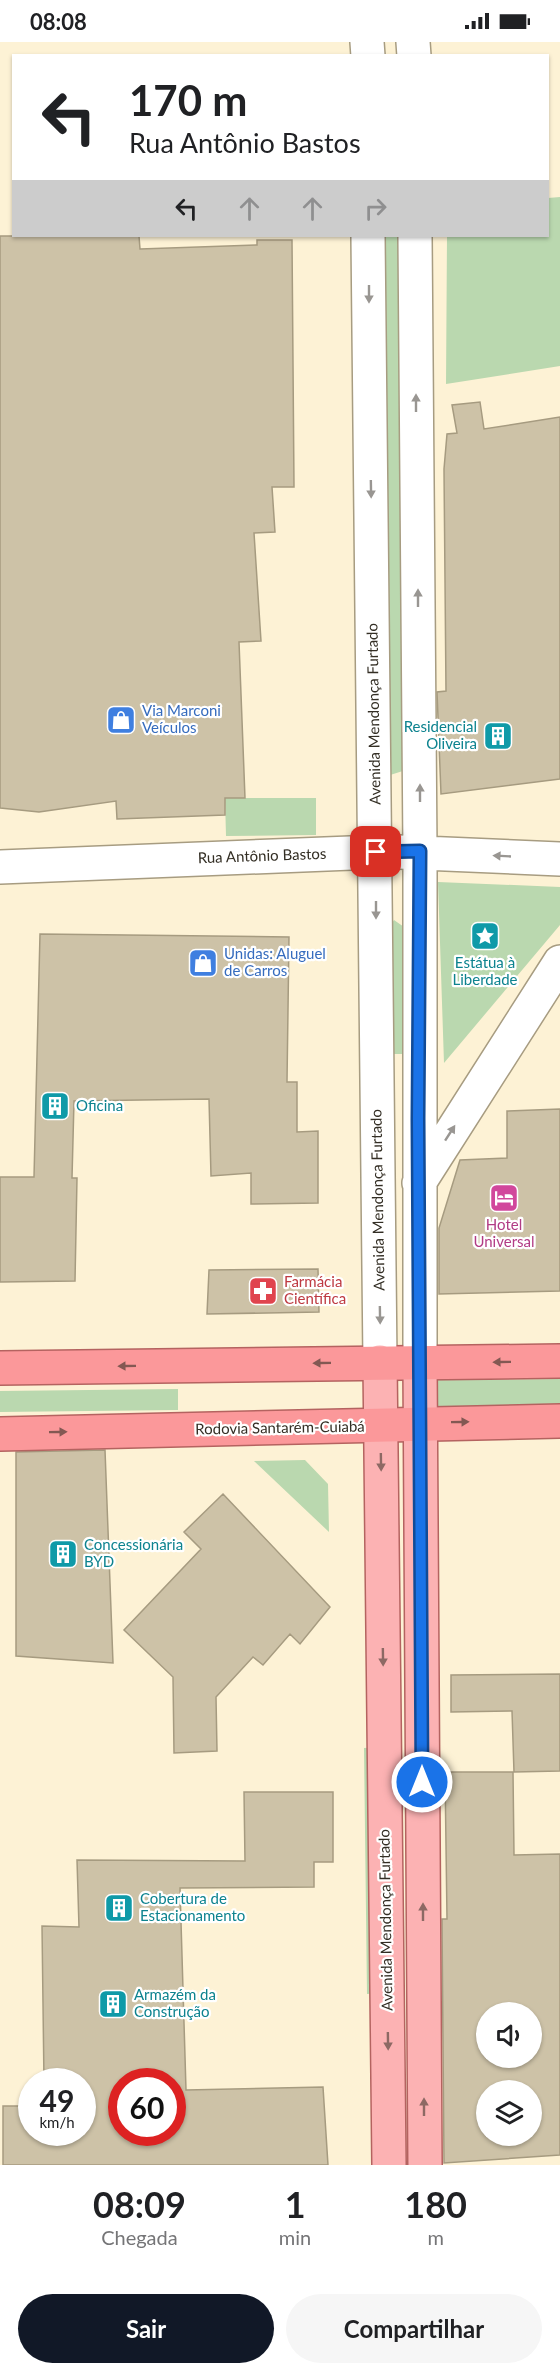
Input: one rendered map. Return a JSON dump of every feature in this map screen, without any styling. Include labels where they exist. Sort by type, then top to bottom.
[{"type":"highway","points":[[0,1368],[560,1361]]},
{"type":"highway","name":"Rodovia Santarém-Cuiabá","points":[[0,1434],[381,1426],[419,1422],[560,1421]]},
{"type":"main road","name":"Avenida Mendonça Furtado","points":[[380,1362],[389,2165]]},
{"type":"main road","points":[[420,1363],[425,2165]]},
{"type":"street","name":"Avenida Mendonça Furtado","points":[[368,237],[380,1362]]},
{"type":"street","points":[[415,237],[420,851],[418,1098],[420,1363]]},
{"type":"street","name":"Rua Antônio Bastos","points":[[0,867],[420,851],[560,859]]},
{"type":"street","points":[[419,1183],[560,962]]},
{"type":"street","points":[[376,1099],[418,1098]]},
{"type":"green space","points":[[560,197],[560,366],[446,384],[447,237],[549,237],[549,198]]},
{"type":"green space","points":[[383,237],[398,237],[406,770],[387,776]]},
{"type":"green space","points":[[225,798],[316,798],[316,835],[226,836]]},
{"type":"green space","points":[[438,882],[560,887],[560,925],[444,1063]]},
{"type":"green space","points":[[394,920],[404,927],[406,1054],[388,1054],[386,933]]},
{"type":"green space","points":[[560,1379],[560,1407],[437,1408],[431,1384],[438,1380]]},
{"type":"green space","points":[[178,1389],[178,1410],[0,1412],[0,1391]]},
{"type":"green space","points":[[305,1460],[328,1484],[329,1532],[254,1461]]},
{"type":"green space","points":[[378,1747],[380,1993],[367,1994],[364,1748]]},
{"type":"building","points":[[0,236],[139,237],[140,249],[257,245],[257,240],[292,240],[294,487],[272,487],[275,532],[254,533],[261,641],[239,642],[245,798],[225,798],[225,815],[117,819],[116,801],[39,812],[0,808]]},
{"type":"building","points":[[480,402],[484,429],[560,417],[560,779],[441,794],[437,692],[446,691],[444,469],[447,434],[457,433],[452,405]]},
{"type":"building","points":[[40,934],[289,937],[287,1082],[297,1082],[297,1132],[318,1131],[318,1203],[251,1204],[251,1173],[211,1176],[209,1099],[74,1101],[72,1178],[77,1178],[75,1281],[0,1282],[0,1177],[34,1177]]},
{"type":"building","points":[[560,1109],[560,1291],[439,1294],[439,1228],[460,1160],[507,1158],[507,1111]]},
{"type":"building","name":"Farmácia Científica","points":[[318,1269],[319,1312],[207,1314],[209,1270]]},
{"type":"building","name":"Concessionária BYD","points":[[105,1450],[113,1663],[16,1656],[16,1452]]},
{"type":"building","points":[[223,1494],[330,1607],[300,1644],[290,1634],[263,1665],[253,1657],[216,1697],[217,1751],[174,1753],[173,1677],[124,1630],[201,1549],[184,1532]]},
{"type":"building","points":[[560,1674],[560,1771],[514,1772],[512,1711],[451,1712],[451,1675]]},
{"type":"building","points":[[445,1772],[513,1772],[514,1855],[560,1854],[560,2155],[444,2163],[442,1919],[447,1919]]},
{"type":"building","points":[[244,1792],[333,1792],[333,1862],[314,1862],[314,1887],[180,1888],[185,2068],[108,2068],[108,2146],[186,2146],[186,2090],[323,2087],[328,2165],[3,2165],[3,2106],[18,2106],[18,2146],[96,2146],[96,2068],[44,2068],[42,1926],[79,1927],[77,1860],[245,1861]]},
{"type":"place","name":"Via Marconi Veículos","points":[[121,720]]},
{"type":"place","name":"Residencial Oliveira","points":[[498,736]]},
{"type":"place","name":"Estátua à Liberdade","points":[[485,936]]},
{"type":"place","name":"Unidas: Aluguel de Carros","points":[[203,963]]},
{"type":"place","name":"Oficina","points":[[55,1106]]},
{"type":"place","name":"Hotel Universal","points":[[504,1198]]},
{"type":"place","name":"Farmácia Científica","points":[[263,1291]]},
{"type":"place","name":"Concessionária BYD","points":[[63,1554]]},
{"type":"place","name":"Cobertura de Estacionamento","points":[[119,1908]]},
{"type":"place","name":"Armazém da Construção","points":[[113,2004]]},
{"type":"route","points":[[376,852],[420,851],[418,1119],[422,1782]]}]
